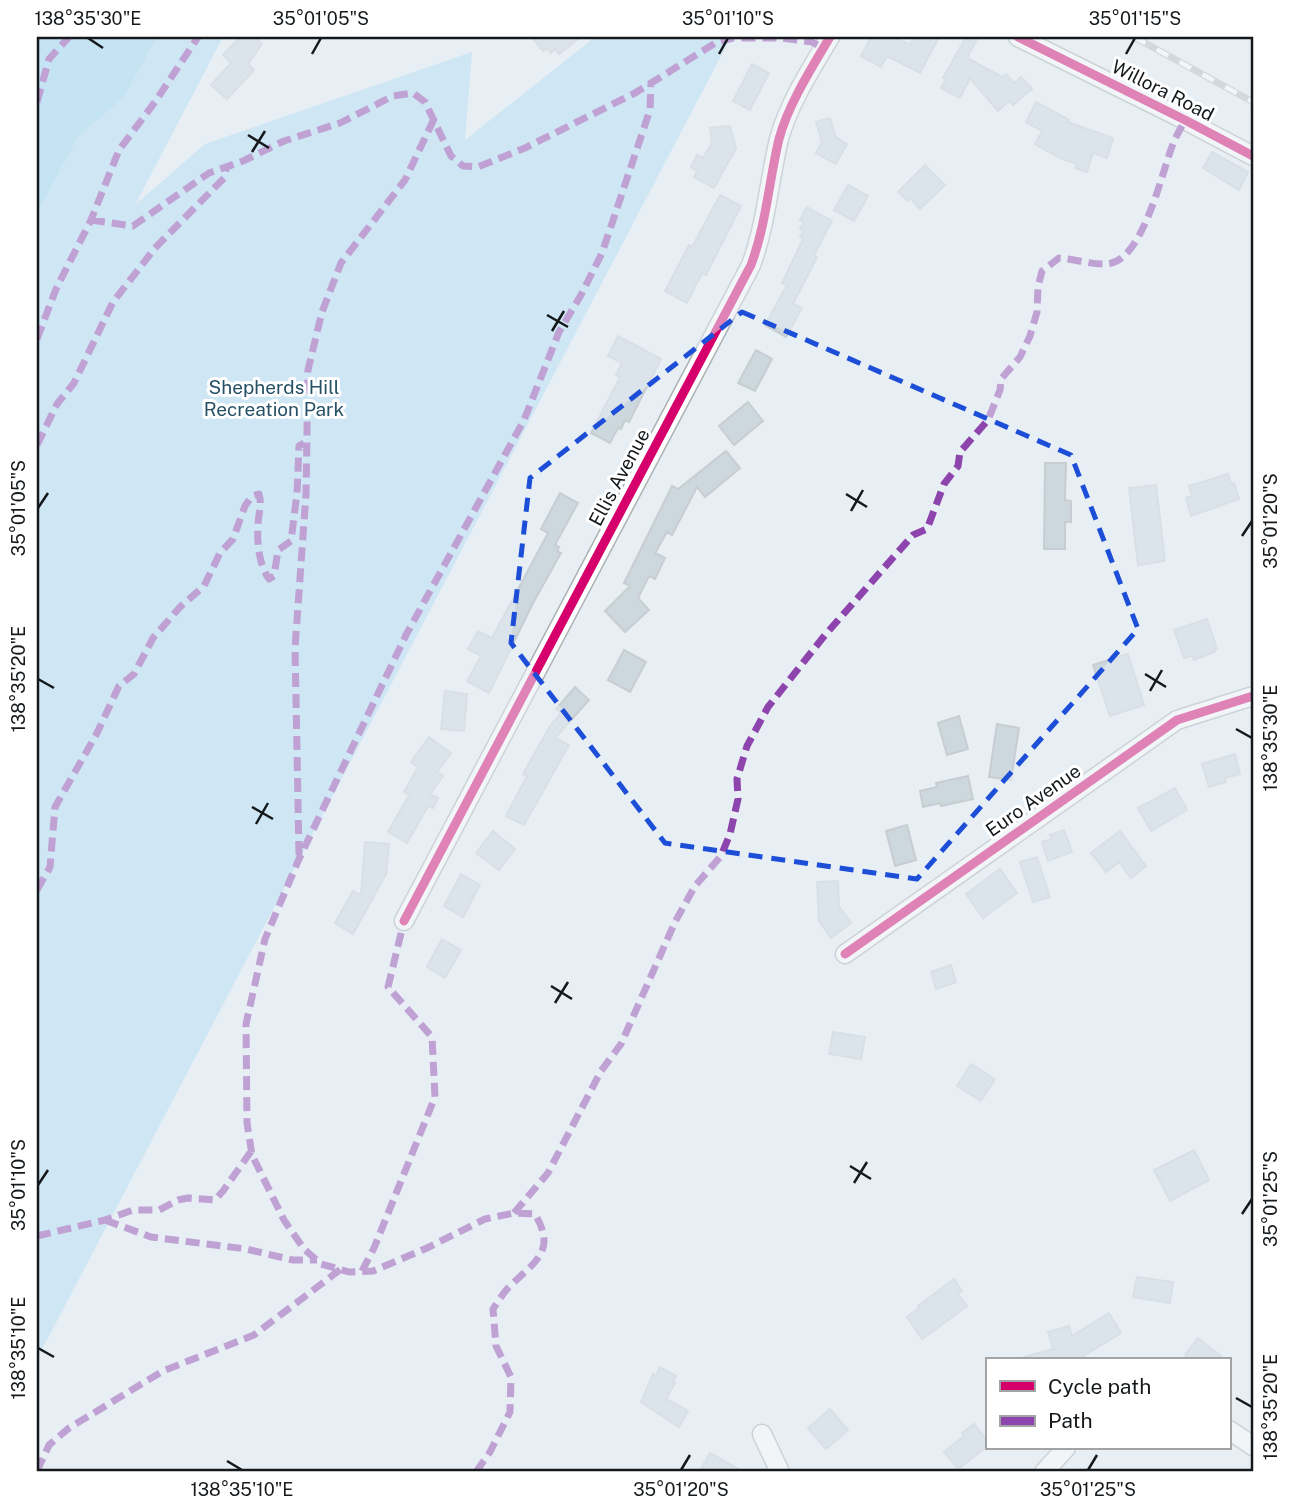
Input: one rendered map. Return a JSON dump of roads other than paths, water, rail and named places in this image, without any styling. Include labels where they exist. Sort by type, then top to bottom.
[{"type":"street","name":"Ellis Avenue","points":[[404,921],[751,265],[758,246],[780,136],[789,113],[830,37]]},
{"type":"street","name":"Willora Road","points":[[1018,37],[1253,156]]},
{"type":"street","name":"Euro Avenue","points":[[845,954],[1177,720],[1253,696]]},
{"type":"street","points":[[1230,1431],[1253,1446]]},
{"type":"street","points":[[762,1434],[780,1472]]},
{"type":"street","points":[[1044,1472],[1064,1450]]},
{"type":"railway","points":[[1134,37],[1253,102]]},
{"type":"park label","name":"Shepherds Hill Recreation Park","points":[[274,398]]}]
